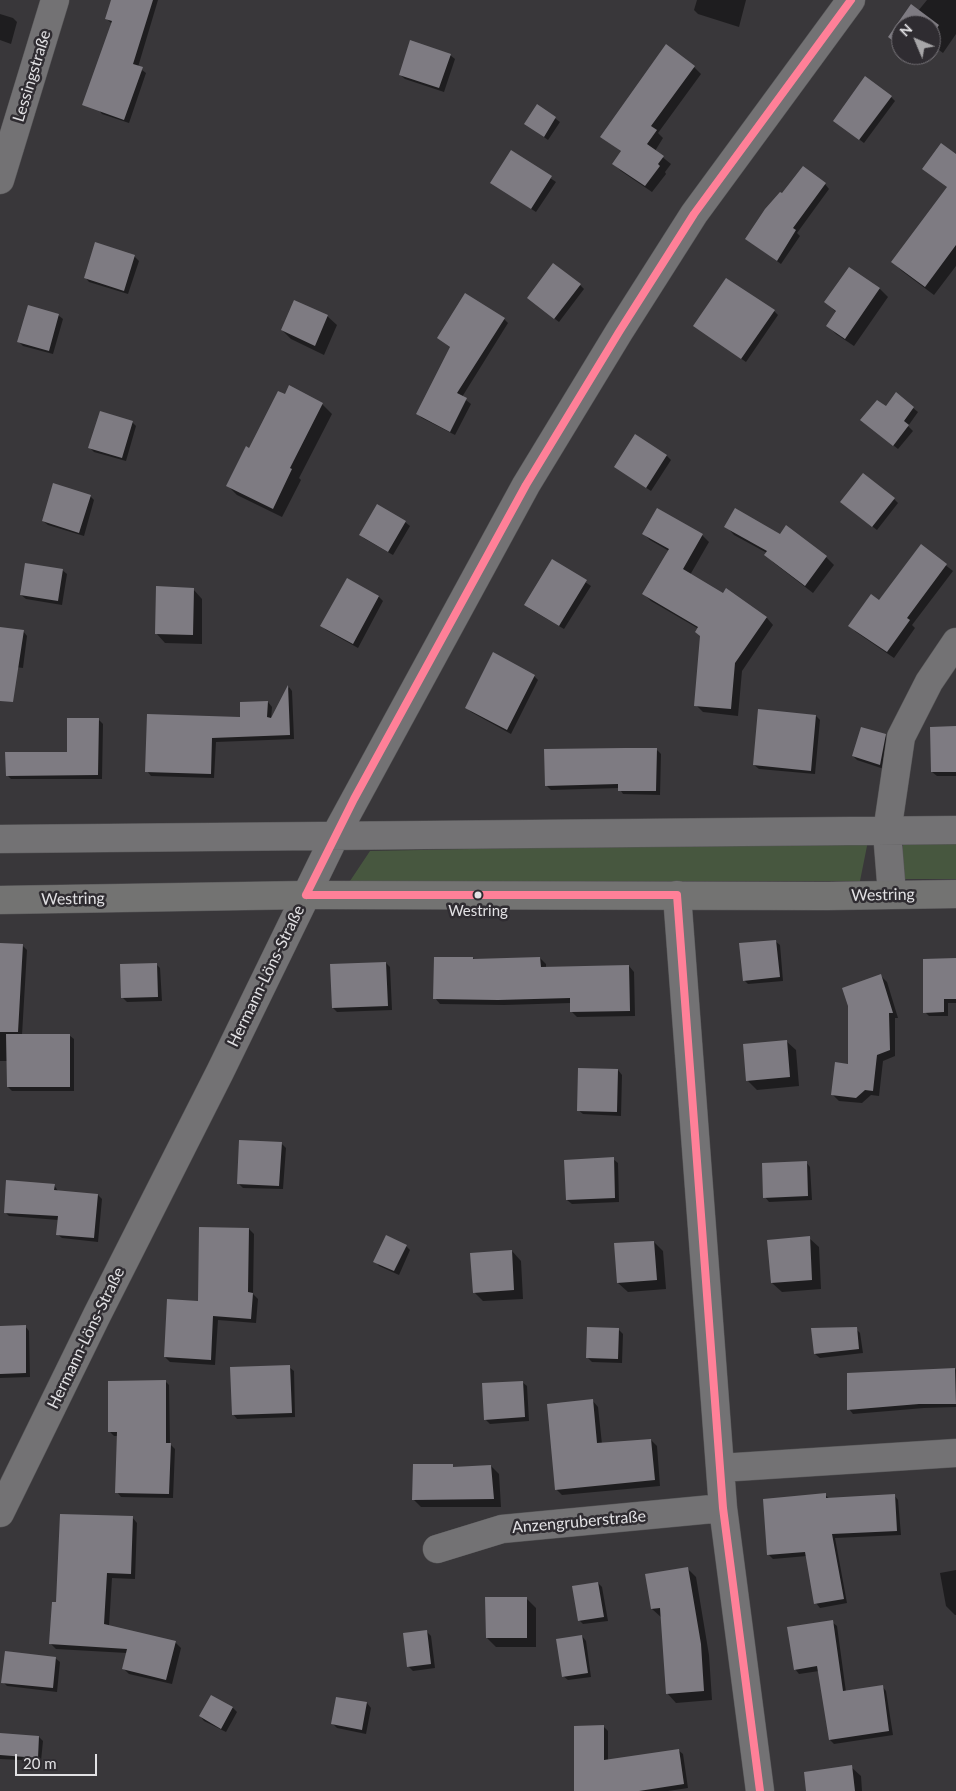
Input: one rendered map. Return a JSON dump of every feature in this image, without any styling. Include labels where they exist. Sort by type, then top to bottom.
[{"type":"street","name":"Lessingstraße","points":[[0,180],[55,0]]},
{"type":"street","name":"Hermann-Löns-Straße","points":[[0,1513],[97,1315],[220,1072],[335,836],[522,494],[619,332],[694,214],[851,0]]},
{"type":"street","points":[[892,894],[887,832],[901,737],[929,682],[956,642]]},
{"type":"street","points":[[0,839],[956,830]]},
{"type":"street","name":"Westring","points":[[0,900],[306,895],[828,896],[956,894]]},
{"type":"street","points":[[677,895],[723,1508],[760,1791]]},
{"type":"street","points":[[720,1468],[956,1453]]},
{"type":"street","name":"Anzengruberstraße","points":[[436,1549],[502,1529],[723,1508]]},
{"type":"green space","points":[[868,841],[860,881],[350,881],[370,851]]},
{"type":"green space","points":[[956,842],[956,879],[902,879],[903,843]]},
{"type":"building","points":[[111,0],[153,0],[133,64],[143,67],[124,120],[82,105],[112,21],[105,19]]},
{"type":"building","points":[[911,4],[926,15],[903,15]]},
{"type":"building","points":[[410,40],[451,54],[439,88],[399,75]]},
{"type":"building","points":[[666,44],[695,66],[651,126],[657,130],[647,144],[664,156],[658,164],[660,166],[645,186],[612,164],[621,151],[600,137]]},
{"type":"building","points":[[865,76],[892,96],[859,140],[833,121]]},
{"type":"building","points":[[537,104],[556,117],[544,137],[524,124]]},
{"type":"building","points":[[941,143],[956,154],[956,245],[925,287],[891,262],[947,187],[922,169]]},
{"type":"building","points":[[511,150],[552,176],[531,209],[490,183]]},
{"type":"building","points":[[803,166],[826,183],[793,228],[796,230],[777,261],[745,239],[765,209],[780,192],[782,193]]},
{"type":"building","points":[[95,242],[135,255],[124,291],[84,278]]},
{"type":"building","points":[[553,263],[581,284],[554,319],[527,298]]},
{"type":"building","points":[[849,267],[880,288],[845,339],[826,326],[836,311],[824,302]]},
{"type":"building","points":[[726,278],[775,310],[741,359],[693,326]]},
{"type":"building","points":[[465,293],[505,318],[457,393],[467,398],[450,432],[416,414],[450,347],[437,338]]},
{"type":"building","points":[[294,300],[328,315],[315,346],[281,330]]},
{"type":"building","points":[[28,305],[59,314],[49,351],[17,342]]},
{"type":"building","points":[[289,385],[323,403],[290,468],[292,469],[273,509],[226,486],[246,446],[249,448],[278,391],[285,394]]},
{"type":"building","points":[[896,392],[914,407],[904,421],[909,425],[893,446],[860,420],[877,400],[886,406]]},
{"type":"building","points":[[100,411],[133,421],[122,458],[88,448]]},
{"type":"building","points":[[635,434],[667,455],[646,488],[614,467]]},
{"type":"building","points":[[863,473],[895,498],[872,527],[840,502]]},
{"type":"building","points":[[53,483],[91,495],[79,533],[42,521]]},
{"type":"building","points":[[377,504],[406,521],[388,552],[359,535]]},
{"type":"building","points":[[657,508],[703,534],[683,569],[723,593],[726,588],[767,617],[735,663],[731,709],[694,706],[700,636],[695,632],[698,627],[642,594],[669,549],[642,534]]},
{"type":"building","points":[[735,508],[780,534],[786,525],[827,556],[805,586],[764,555],[767,551],[724,527]]},
{"type":"building","points":[[921,544],[947,564],[907,618],[910,620],[887,652],[848,626],[871,594],[879,600]]},
{"type":"building","points":[[552,559],[587,580],[559,626],[524,605]]},
{"type":"building","points":[[25,563],[63,569],[58,601],[20,595]]},
{"type":"building","points":[[347,578],[379,596],[353,644],[320,626]]},
{"type":"building","points":[[156,586],[194,588],[193,635],[155,634]]},
{"type":"building","points":[[0,627],[24,630],[13,702],[0,701]]},
{"type":"building","points":[[493,652],[535,675],[507,730],[465,708]]},
{"type":"building","points":[[288,685],[290,735],[212,738],[211,774],[145,772],[147,714],[240,717],[240,702],[268,701],[267,717],[271,718]]},
{"type":"building","points":[[758,709],[816,715],[811,771],[753,765]]},
{"type":"building","points":[[67,718],[99,718],[98,775],[6,776],[5,752],[67,752]]},
{"type":"building","points":[[956,726],[956,772],[931,772],[930,727]]},
{"type":"building","points":[[861,727],[886,734],[880,765],[852,756]]},
{"type":"building","points":[[657,748],[656,791],[618,791],[618,784],[545,786],[544,749]]},
{"type":"building","points":[[776,940],[780,977],[743,981],[739,943]]},
{"type":"building","points":[[0,943],[23,944],[18,1032],[0,1032]]},
{"type":"building","points":[[434,957],[473,957],[473,959],[540,957],[541,967],[629,965],[630,1011],[570,1012],[570,998],[433,999]]},
{"type":"building","points":[[956,958],[956,999],[944,999],[944,1012],[923,1013],[923,959]]},
{"type":"building","points":[[386,962],[388,1006],[332,1008],[330,964]]},
{"type":"building","points":[[157,963],[158,997],[121,998],[120,964]]},
{"type":"building","points":[[881,974],[893,1013],[889,1013],[890,1050],[877,1055],[873,1091],[865,1090],[856,1098],[831,1095],[835,1062],[848,1064],[848,1006],[842,988]]},
{"type":"building","points":[[6,1034],[70,1034],[70,1087],[7,1087]]},
{"type":"building","points":[[787,1040],[790,1077],[746,1081],[743,1044]]},
{"type":"building","points":[[578,1068],[618,1069],[617,1112],[577,1111]]},
{"type":"building","points":[[239,1140],[282,1142],[279,1186],[237,1184]]},
{"type":"building","points":[[614,1157],[615,1198],[566,1200],[564,1160]]},
{"type":"building","points":[[807,1161],[808,1196],[763,1198],[762,1163]]},
{"type":"building","points":[[6,1180],[55,1184],[54,1190],[98,1194],[94,1238],[56,1235],[58,1216],[4,1213]]},
{"type":"building","points":[[199,1227],[249,1228],[248,1292],[253,1293],[251,1319],[213,1316],[211,1360],[164,1357],[167,1299],[198,1301]]},
{"type":"building","points":[[386,1235],[407,1245],[394,1271],[373,1262]]},
{"type":"building","points":[[810,1236],[812,1280],[771,1283],[767,1240]]},
{"type":"building","points":[[654,1241],[657,1280],[617,1283],[614,1243]]},
{"type":"building","points":[[512,1250],[514,1290],[473,1293],[470,1253]]},
{"type":"building","points":[[26,1325],[26,1373],[0,1374],[0,1326]]},
{"type":"building","points":[[587,1327],[619,1328],[618,1359],[586,1358]]},
{"type":"building","points":[[857,1327],[859,1349],[814,1354],[811,1328]]},
{"type":"building","points":[[290,1365],[292,1413],[232,1415],[230,1367]]},
{"type":"building","points":[[955,1368],[956,1404],[919,1404],[847,1410],[847,1373]]},
{"type":"building","points":[[166,1380],[166,1443],[171,1443],[169,1494],[115,1493],[117,1432],[108,1432],[108,1381]]},
{"type":"building","points":[[523,1381],[525,1417],[484,1420],[482,1383]]},
{"type":"building","points":[[593,1399],[597,1443],[651,1439],[655,1480],[555,1490],[547,1404]]},
{"type":"building","points":[[413,1464],[453,1464],[453,1467],[491,1465],[494,1499],[412,1500]]},
{"type":"building","points":[[826,1493],[826,1498],[895,1494],[897,1531],[832,1534],[844,1599],[814,1604],[805,1552],[767,1555],[763,1499]]},
{"type":"building","points":[[60,1514],[133,1516],[131,1574],[107,1573],[104,1624],[176,1641],[166,1680],[122,1669],[127,1649],[49,1644],[52,1602],[56,1602]]},
{"type":"building","points":[[688,1567],[701,1644],[704,1691],[666,1694],[660,1608],[651,1609],[645,1574]]},
{"type":"building","points":[[598,1582],[604,1617],[578,1621],[572,1586]]},
{"type":"building","points":[[485,1597],[527,1597],[527,1638],[486,1638]]},
{"type":"building","points":[[833,1620],[843,1691],[883,1685],[889,1731],[829,1740],[817,1666],[794,1670],[787,1627]]},
{"type":"building","points":[[427,1630],[431,1664],[407,1667],[403,1633]]},
{"type":"building","points":[[582,1635],[588,1673],[562,1677],[556,1639]]},
{"type":"building","points":[[5,1651],[56,1657],[53,1688],[1,1683]]},
{"type":"building","points":[[211,1695],[233,1707],[221,1729],[199,1716]]},
{"type":"building","points":[[336,1697],[367,1702],[362,1730],[331,1724]]},
{"type":"building","points":[[604,1725],[604,1760],[679,1749],[684,1784],[639,1791],[574,1791],[574,1726]]},
{"type":"building","points":[[0,1733],[39,1736],[38,1758],[0,1755]]},
{"type":"building","points":[[852,1765],[855,1791],[806,1791],[804,1772]]},
{"type":"transit line","points":[[306,895],[354,799],[526,485],[619,332],[694,214],[851,0]]},
{"type":"transit line","points":[[306,895],[677,895]]},
{"type":"transit line","points":[[677,895],[723,1508],[760,1791]]},
{"type":"place","name":"Westring","points":[[478,895]]}]
